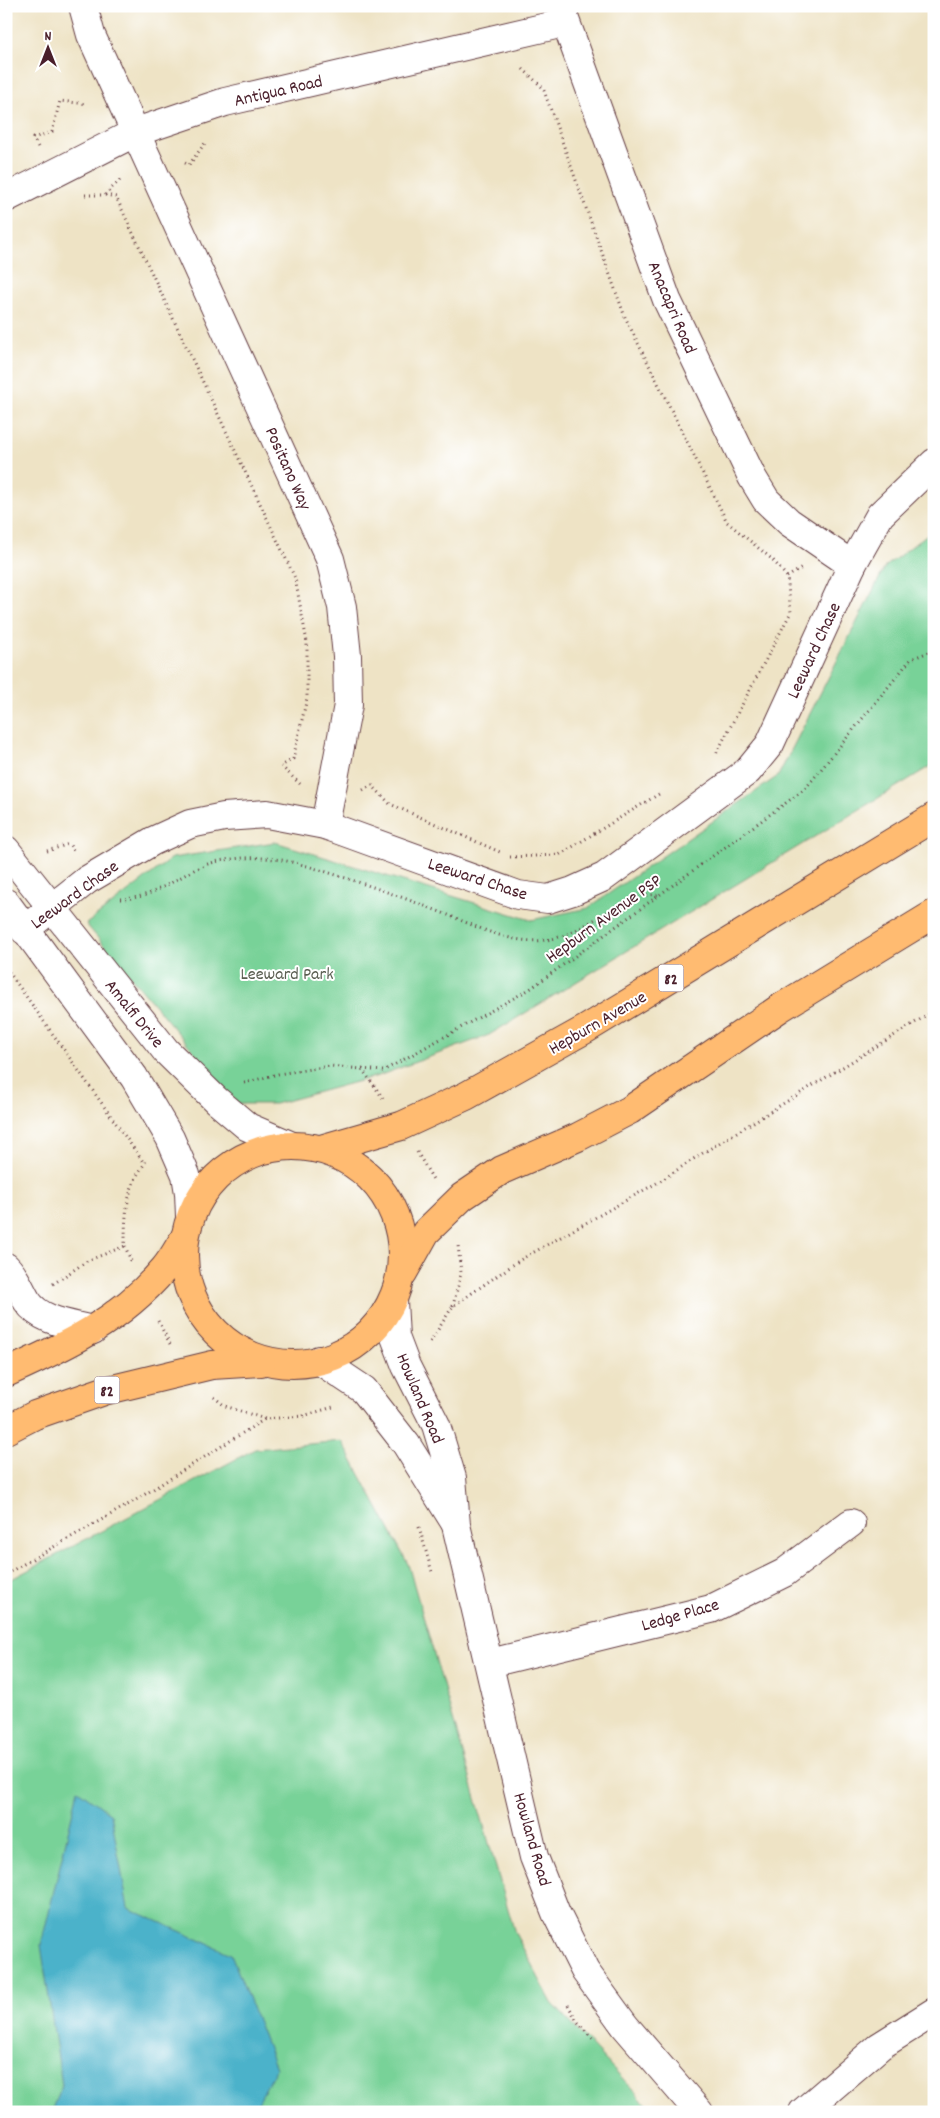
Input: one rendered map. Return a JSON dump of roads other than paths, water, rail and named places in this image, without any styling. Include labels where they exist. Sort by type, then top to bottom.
[{"type":"main road","name":"Hepburn Avenue","points":[[321,1149],[401,1126],[466,1096],[586,1029],[934,817]]},
{"type":"main road","name":"82","points":[[6,1430],[35,1415],[104,1390],[212,1365],[265,1361],[305,1364],[342,1353],[363,1340],[381,1322],[426,1232],[462,1197],[502,1170],[578,1137],[630,1110],[780,1008],[934,914]]},
{"type":"main road","name":"82","points":[[6,1373],[63,1347],[94,1330],[127,1307],[165,1268],[188,1226],[200,1196],[214,1179],[231,1165],[260,1150],[290,1146],[321,1149],[344,1158],[363,1171],[380,1188],[392,1207],[401,1230],[404,1253],[397,1289]]},
{"type":"main road","name":"82","points":[[188,1226],[183,1260],[186,1283],[195,1304],[207,1324],[224,1340],[243,1353],[265,1361]]},
{"type":"street","name":"Positano Way","points":[[83,6],[91,36],[330,559],[343,617],[347,656],[348,705],[325,825]]},
{"type":"street","name":"Antigua Road","points":[[6,198],[136,132],[225,102],[562,15]]},
{"type":"street","name":"Anacapri Road","points":[[562,15],[667,300],[752,477],[766,500],[789,522],[852,566]]},
{"type":"street","name":"Leeward Chase","points":[[24,930],[92,877],[154,841],[190,824],[224,817],[267,814],[325,825],[518,895],[548,899],[573,892],[604,877],[748,771],[770,744],[852,566],[880,516],[934,462]]},
{"type":"street","name":"Amalfi Drive","points":[[6,850],[166,1051],[216,1100],[248,1127],[290,1146]]},
{"type":"street","points":[[6,904],[134,1078],[170,1138],[186,1175],[189,1193],[188,1226]]},
{"type":"street","points":[[6,1267],[12,1273],[28,1302],[39,1314],[54,1320],[94,1330]]},
{"type":"street","name":"Howland Road","points":[[397,1289],[395,1337],[406,1366],[436,1425],[452,1478],[456,1525],[490,1663],[534,1857],[556,1913],[585,1970],[625,2026],[699,2112]]},
{"type":"street","name":"Howland Road","points":[[318,1360],[364,1390],[406,1444],[456,1525]]},
{"type":"street","name":"Ledge Place","points":[[490,1663],[711,1609],[784,1573],[851,1523]]},
{"type":"street","points":[[803,2112],[880,2046],[934,2012]]},
{"type":"water","points":[[78,1790],[111,1814],[128,1908],[231,1954],[276,2068],[253,2112],[52,2112],[62,2085],[41,1945]]},
{"type":"park label","name":"Leeward Park","points":[[287,973]]}]
